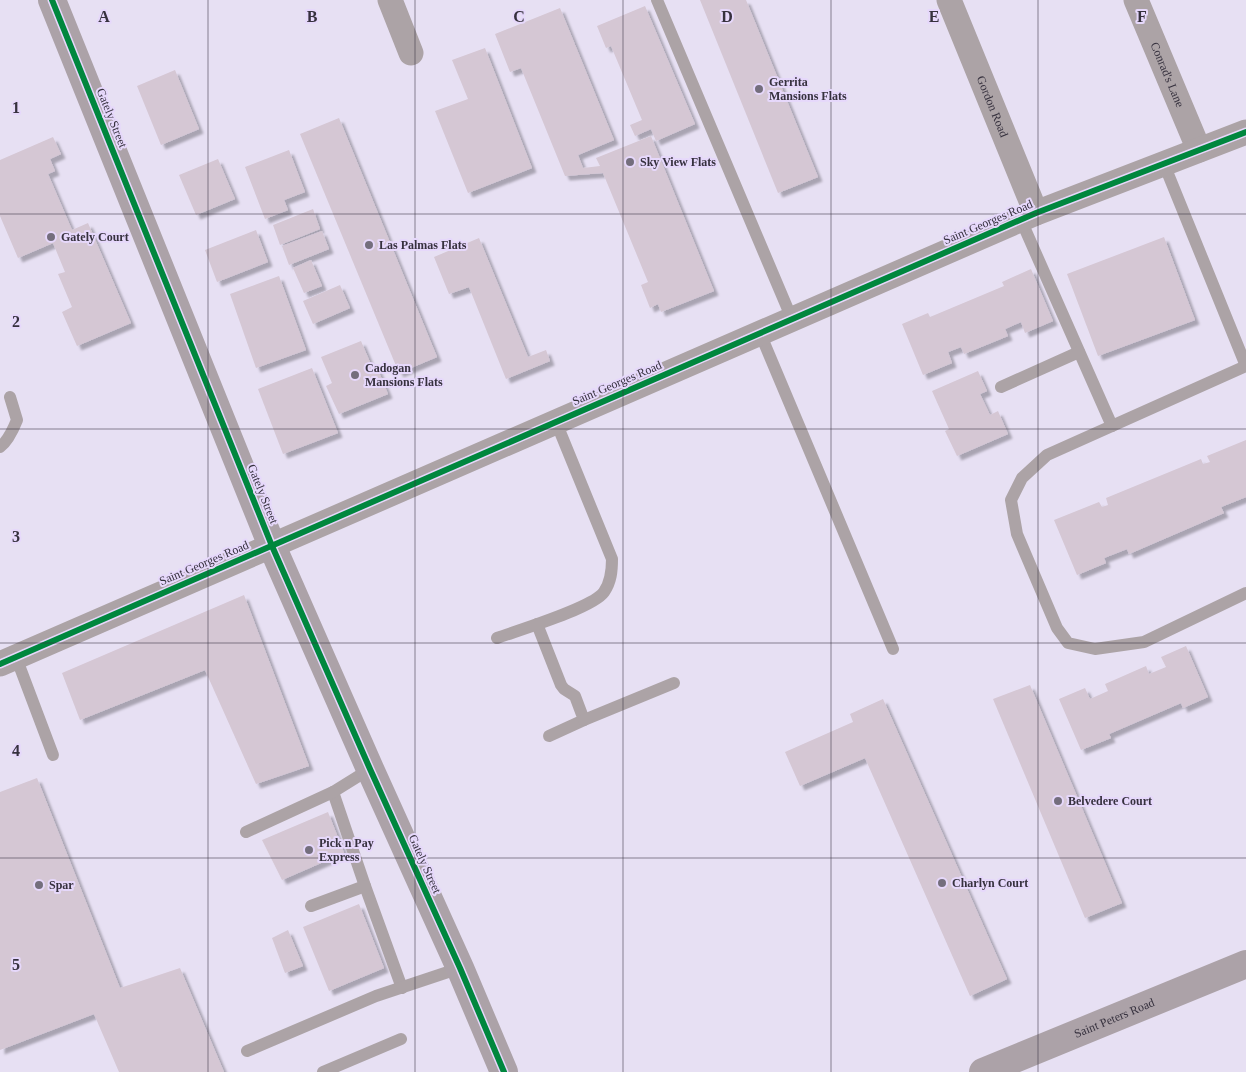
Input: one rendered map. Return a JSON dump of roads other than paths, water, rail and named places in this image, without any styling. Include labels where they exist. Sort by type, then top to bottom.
[{"type":"street","name":"Gately Street","points":[[52,0],[272,546],[460,968],[504,1072]]},
{"type":"street","points":[[390,0],[411,52]]},
{"type":"street","name":"Gordon Road","points":[[949,0],[1029,216]]},
{"type":"street","name":"Conrad's Lane","points":[[1136,0],[1199,150]]},
{"type":"street","name":"Saint Georges Road","points":[[8,661],[1029,216],[1246,132]]},
{"type":"street","name":"Saint Peters Road","points":[[983,1072],[1246,964]]},
{"type":"lane","points":[[657,0],[792,319]]},
{"type":"lane","points":[[1164,164],[1246,366],[1047,455],[1022,478],[1012,500],[1017,534],[1057,628],[1068,643],[1095,649],[1144,642],[1246,593]]},
{"type":"lane","points":[[1029,216],[1080,352],[1112,426]]},
{"type":"lane","points":[[760,333],[893,649]]},
{"type":"lane","points":[[1002,387],[1080,352]]},
{"type":"lane","points":[[0,447],[8,438],[17,420],[10,396]]},
{"type":"lane","points":[[498,638],[584,606],[603,594],[609,582],[612,559],[556,422]]},
{"type":"lane","points":[[537,624],[561,685],[575,696],[584,720]]},
{"type":"lane","points":[[8,661],[52,755]]},
{"type":"lane","points":[[548,736],[674,683]]},
{"type":"lane","points":[[246,832],[333,792],[370,769]]},
{"type":"lane","points":[[333,792],[402,988]]},
{"type":"lane","points":[[311,906],[365,886]]},
{"type":"lane","points":[[247,1051],[376,996],[460,968]]},
{"type":"lane","points":[[322,1072],[338,1069],[401,1039]]},
{"type":"place","name":"Gerrita Mansions Flats","points":[[759,89]]},
{"type":"place","name":"Sky View Flats","points":[[630,162]]},
{"type":"place","name":"Gately Court","points":[[51,237]]},
{"type":"place","name":"Las Palmas Flats","points":[[369,245]]},
{"type":"place","name":"Cadogan Mansions Flats","points":[[355,375]]},
{"type":"place","name":"Belvedere Court","points":[[1058,801]]},
{"type":"place","name":"Pick n Pay Express","points":[[309,850]]},
{"type":"place","name":"Charlyn Court","points":[[942,883]]},
{"type":"place","name":"Spar","points":[[39,885]]}]
